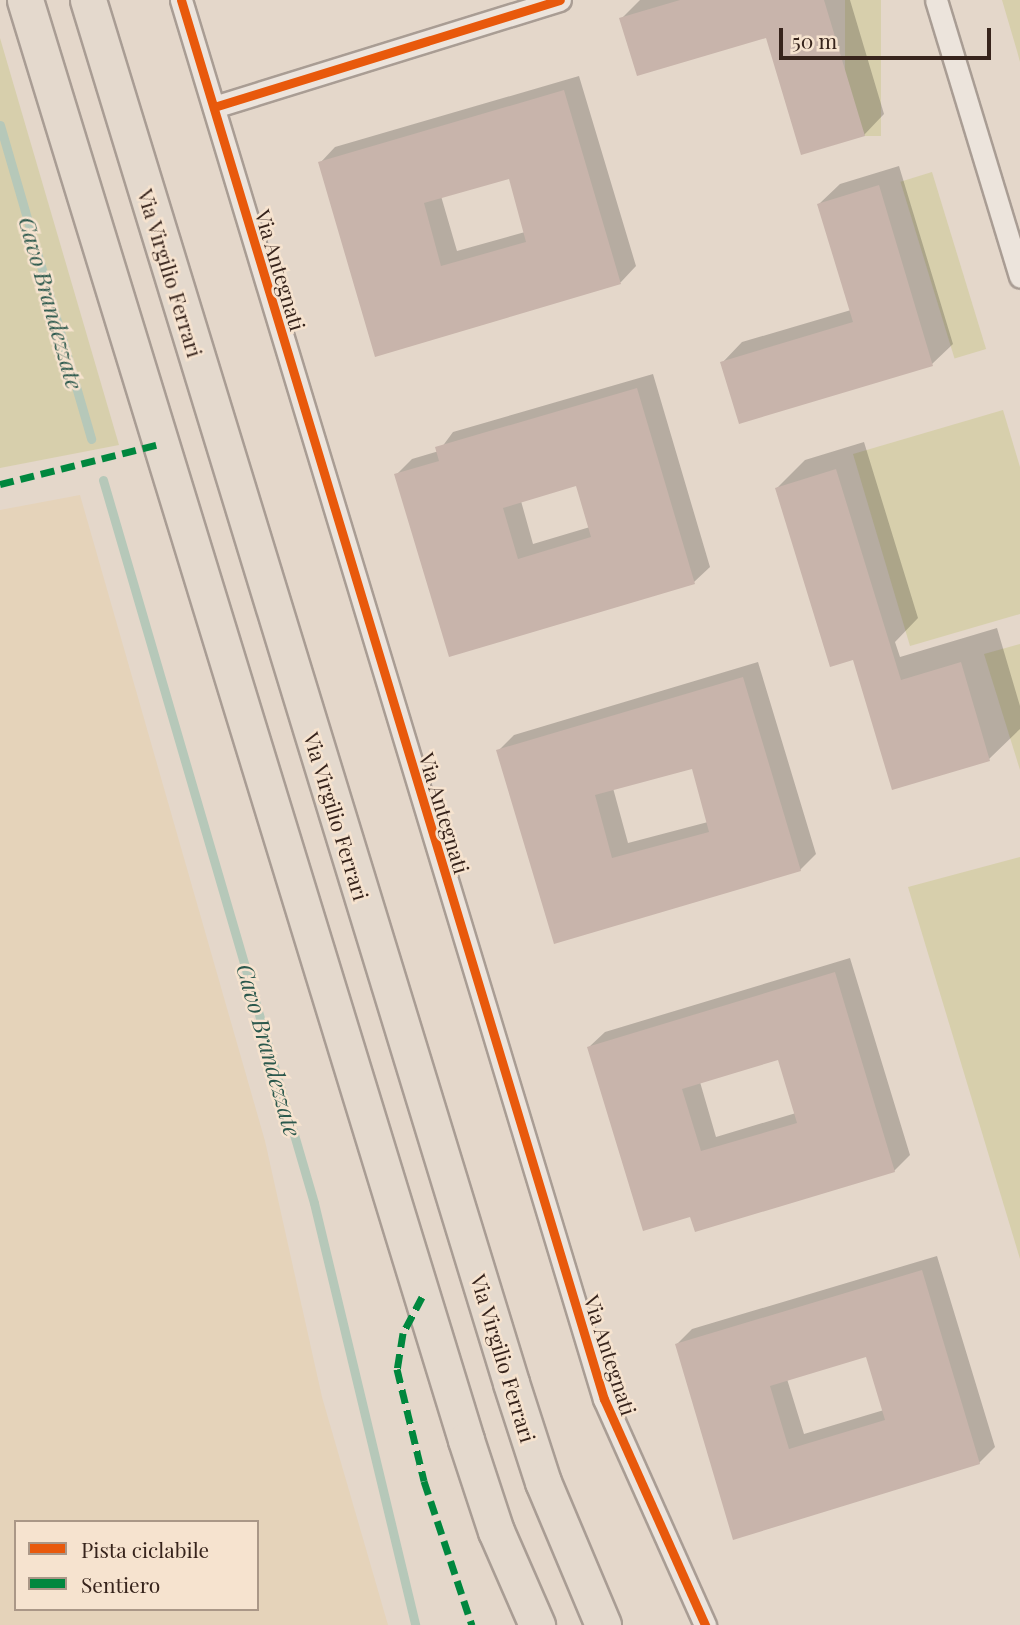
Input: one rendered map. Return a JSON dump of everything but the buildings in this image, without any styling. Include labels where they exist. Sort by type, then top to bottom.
[{"type":"main road","points":[[25,0],[466,1440],[496,1531],[537,1625]]},
{"type":"main road","name":"Via Virgilio Ferrari","points":[[88,0],[511,1383],[543,1482],[603,1625]]},
{"type":"street","name":"Via Antegnati","points":[[181,0],[604,1399],[705,1625]]},
{"type":"street","points":[[214,107],[560,0]]},
{"type":"street","points":[[936,0],[1020,276]]},
{"type":"shaded area","points":[[845,0],[881,0],[881,136],[845,136]]},
{"type":"shaded area","points":[[1002,0],[1020,0],[1020,62],[1017,51]]},
{"type":"shaded area","points":[[0,38],[119,445],[0,468]]},
{"type":"shaded area","points":[[932,172],[986,349],[955,359],[900,182]]},
{"type":"shaded area","points":[[1003,410],[1020,467],[1020,614],[910,646],[853,454]]},
{"type":"shaded area","points":[[80,495],[265,1141],[322,1397],[388,1625],[0,1625],[0,510]]},
{"type":"shaded area","points":[[1020,644],[1020,770],[984,654]]},
{"type":"shaded area","points":[[1020,857],[1020,1259],[908,887]]},
{"type":"waterway","name":"Cavo Brandezzate","points":[[0,125],[91,439]]},
{"type":"waterway","name":"Cavo Brandezzate","points":[[103,480],[314,1203],[415,1625]]},
{"type":"marked path","points":[[0,484],[159,444]]},
{"type":"marked path","points":[[422,1297],[403,1333],[397,1369],[424,1481],[472,1625]]},
{"type":"cycle path","points":[[181,0],[604,1399],[705,1625]]},
{"type":"cycle path","points":[[214,107],[560,0]]}]
